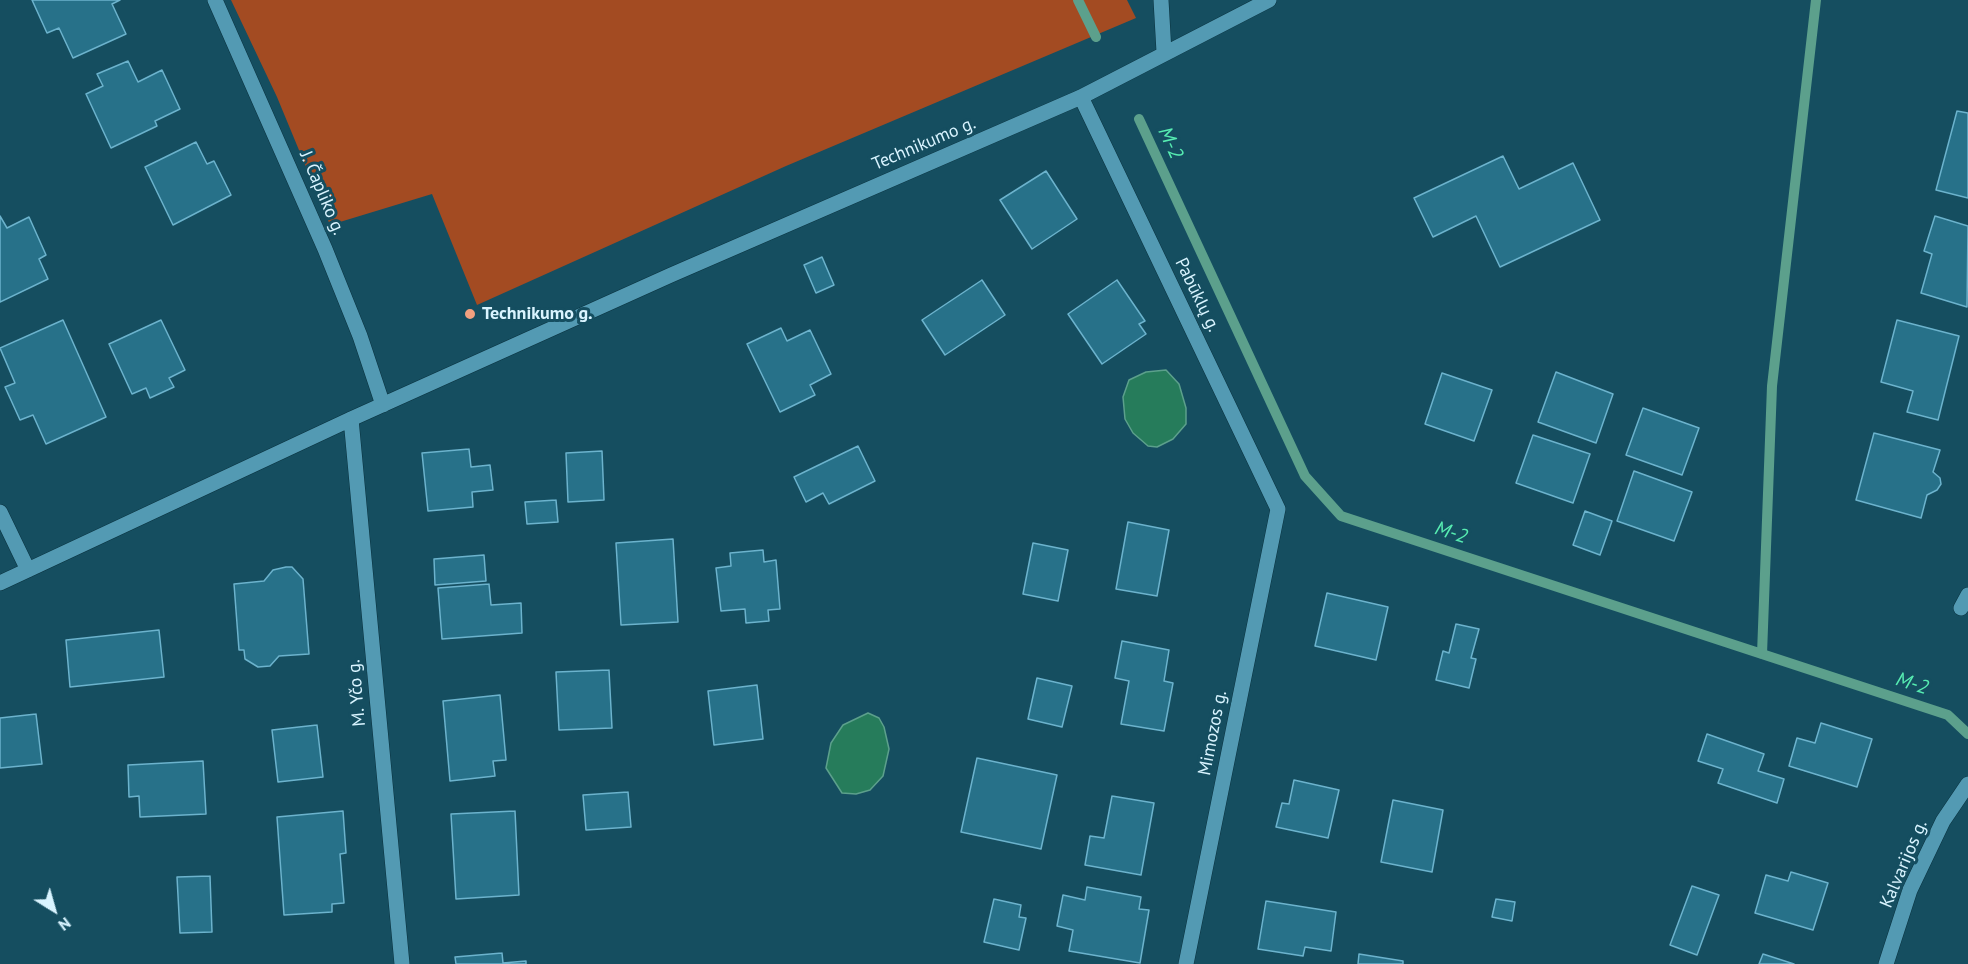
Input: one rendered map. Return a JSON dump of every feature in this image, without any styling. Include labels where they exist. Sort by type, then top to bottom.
[{"type":"street","name":"J. Čapliko g.","points":[[215,0],[325,249],[360,336],[383,405]]},
{"type":"street","points":[[1161,0],[1164,52]]},
{"type":"street","name":"Technikumo g.","points":[[0,583],[351,419],[670,275],[1081,97],[1164,52],[1269,0]]},
{"type":"street","name":"Pabūklų g.","points":[[1081,97],[1278,509]]},
{"type":"street","name":"M. Yčo g.","points":[[351,419],[402,964]]},
{"type":"street","name":"Mimozos g.","points":[[1186,964],[1278,509]]},
{"type":"street","points":[[0,512],[28,570]]},
{"type":"street","name":"Kalvarijos g.","points":[[1886,964],[1910,890],[1943,821],[1968,784]]},
{"type":"shaded area","points":[[231,0],[1127,0],[1136,18],[786,166],[477,305],[432,194],[330,225],[277,97]]},
{"type":"shaded area","points":[[1166,370],[1179,384],[1186,408],[1186,424],[1173,439],[1157,447],[1148,446],[1133,433],[1125,419],[1123,397],[1129,380],[1146,372]]},
{"type":"shaded area","points":[[868,713],[879,718],[884,727],[889,749],[883,776],[870,790],[856,794],[842,793],[826,768],[831,743],[843,725]]},
{"type":"building","points":[[32,0],[120,0],[112,4],[126,34],[73,58],[59,28],[47,33]]},
{"type":"building","points":[[128,61],[138,82],[162,70],[180,109],[155,121],[157,126],[111,148],[86,94],[103,86],[97,74]]},
{"type":"building","points":[[1957,111],[1968,113],[1968,198],[1936,190]]},
{"type":"building","points":[[196,142],[207,164],[214,161],[231,195],[173,225],[145,167]]},
{"type":"building","points":[[1503,156],[1519,189],[1573,163],[1600,220],[1500,267],[1476,216],[1433,237],[1414,198]]},
{"type":"building","points":[[1046,171],[1077,219],[1032,249],[1000,200]]},
{"type":"building","points":[[0,216],[7,228],[29,217],[46,255],[39,259],[48,279],[0,302]]},
{"type":"building","points":[[1935,216],[1968,226],[1967,307],[1921,293],[1932,254],[1924,251]]},
{"type":"building","points":[[822,257],[834,285],[816,293],[804,265]]},
{"type":"building","points":[[982,280],[1005,315],[945,355],[922,320]]},
{"type":"building","points":[[1117,280],[1145,321],[1139,324],[1146,334],[1102,364],[1068,314]]},
{"type":"building","points":[[63,320],[106,417],[46,444],[33,415],[20,420],[5,387],[15,383],[0,348]]},
{"type":"building","points":[[161,320],[185,370],[169,378],[174,387],[150,398],[146,388],[132,394],[109,344]]},
{"type":"building","points":[[1897,320],[1959,336],[1938,420],[1907,412],[1913,391],[1881,382]]},
{"type":"building","points":[[781,328],[787,341],[810,330],[831,374],[810,385],[815,395],[780,412],[747,344]]},
{"type":"building","points":[[1556,372],[1613,394],[1596,443],[1538,422]]},
{"type":"building","points":[[1442,373],[1492,390],[1474,441],[1425,424]]},
{"type":"building","points":[[1643,408],[1699,428],[1682,475],[1626,455]]},
{"type":"building","points":[[1874,433],[1940,450],[1933,472],[1940,478],[1941,484],[1937,490],[1927,495],[1921,518],[1856,500]]},
{"type":"building","points":[[1533,435],[1590,454],[1573,503],[1516,483]]},
{"type":"building","points":[[858,446],[875,481],[829,504],[823,493],[806,502],[794,477]]},
{"type":"building","points":[[469,449],[471,467],[490,465],[493,490],[472,492],[473,507],[428,511],[422,453]]},
{"type":"building","points":[[602,451],[604,500],[568,502],[566,453]]},
{"type":"building","points":[[1634,471],[1692,492],[1674,541],[1617,521]]},
{"type":"building","points":[[556,500],[558,522],[527,524],[525,502]]},
{"type":"building","points":[[1585,511],[1612,521],[1600,555],[1573,545]]},
{"type":"building","points":[[1128,522],[1169,530],[1157,596],[1116,589]]},
{"type":"building","points":[[673,539],[678,622],[621,625],[616,543]]},
{"type":"building","points":[[1033,543],[1068,550],[1058,601],[1023,594]]},
{"type":"building","points":[[763,550],[764,562],[776,560],[780,609],[768,610],[769,621],[746,623],[745,609],[721,611],[716,568],[731,566],[730,553]]},
{"type":"building","points":[[484,555],[486,581],[435,585],[434,559]]},
{"type":"building","points":[[292,567],[303,579],[309,654],[279,656],[270,666],[258,667],[245,659],[244,650],[239,650],[234,584],[264,581],[273,570]]},
{"type":"building","points":[[489,584],[491,605],[521,603],[522,633],[442,639],[438,588]]},
{"type":"building","points":[[1327,593],[1388,607],[1376,660],[1315,646]]},
{"type":"building","points":[[1456,624],[1479,629],[1471,658],[1476,659],[1469,688],[1436,680],[1443,651],[1449,653]]},
{"type":"building","points":[[159,630],[164,677],[70,687],[66,640]]},
{"type":"building","points":[[1122,641],[1169,650],[1164,681],[1173,683],[1164,731],[1121,724],[1129,681],[1115,678]]},
{"type":"building","points":[[609,670],[612,728],[559,730],[556,672]]},
{"type":"building","points":[[1037,678],[1072,686],[1062,727],[1028,719]]},
{"type":"building","points":[[757,685],[763,739],[714,745],[708,691]]},
{"type":"building","points":[[500,695],[506,760],[493,761],[495,776],[450,781],[443,701]]},
{"type":"building","points":[[36,714],[42,764],[0,768],[0,718]]},
{"type":"building","points":[[1821,723],[1872,739],[1857,787],[1789,766],[1797,738],[1815,743]]},
{"type":"building","points":[[317,725],[323,777],[278,782],[272,730]]},
{"type":"building","points":[[1707,734],[1764,754],[1758,771],[1784,779],[1777,803],[1718,783],[1723,769],[1698,761]]},
{"type":"building","points":[[977,758],[1057,775],[1041,849],[961,832]]},
{"type":"building","points":[[203,761],[206,814],[140,817],[139,796],[129,797],[128,765]]},
{"type":"building","points":[[1294,780],[1339,790],[1328,838],[1276,827],[1282,803],[1289,804]]},
{"type":"building","points":[[628,792],[631,827],[586,830],[583,795]]},
{"type":"building","points":[[1112,796],[1154,803],[1141,875],[1085,865],[1090,836],[1104,838]]},
{"type":"building","points":[[1393,800],[1443,810],[1432,872],[1381,862]]},
{"type":"building","points":[[343,811],[346,853],[340,854],[344,903],[332,904],[332,912],[284,915],[277,817]]},
{"type":"building","points":[[515,811],[519,895],[456,899],[451,814]]},
{"type":"building","points":[[1791,872],[1828,883],[1813,930],[1755,913],[1766,875],[1788,881]]},
{"type":"building","points":[[210,876],[212,932],[180,933],[177,877]]},
{"type":"building","points":[[1692,886],[1719,895],[1697,955],[1670,945]]},
{"type":"building","points":[[1087,887],[1141,897],[1139,909],[1149,910],[1140,963],[1069,951],[1073,930],[1057,926],[1063,895],[1085,900]]},
{"type":"building","points":[[994,899],[1021,905],[1019,917],[1026,918],[1019,950],[984,942]]},
{"type":"building","points":[[1496,899],[1515,902],[1512,921],[1492,917]]},
{"type":"building","points":[[1266,901],[1336,912],[1331,951],[1305,947],[1303,956],[1258,949]]},
{"type":"building","points":[[502,953],[503,963],[526,961],[526,964],[456,964],[455,957]]},
{"type":"building","points":[[1359,954],[1403,961],[1403,964],[1358,964]]},
{"type":"building","points":[[1763,954],[1794,964],[1759,964]]},
{"type":"waterway","name":"M-2","points":[[1078,0],[1096,37]]},
{"type":"waterway","points":[[1762,654],[1772,386],[1816,0]]},
{"type":"waterway","name":"M-2","points":[[1139,119],[1305,476],[1341,516],[1948,715],[1968,734]]},
{"type":"place","name":"Technikumo g.","points":[[470,314]]}]
